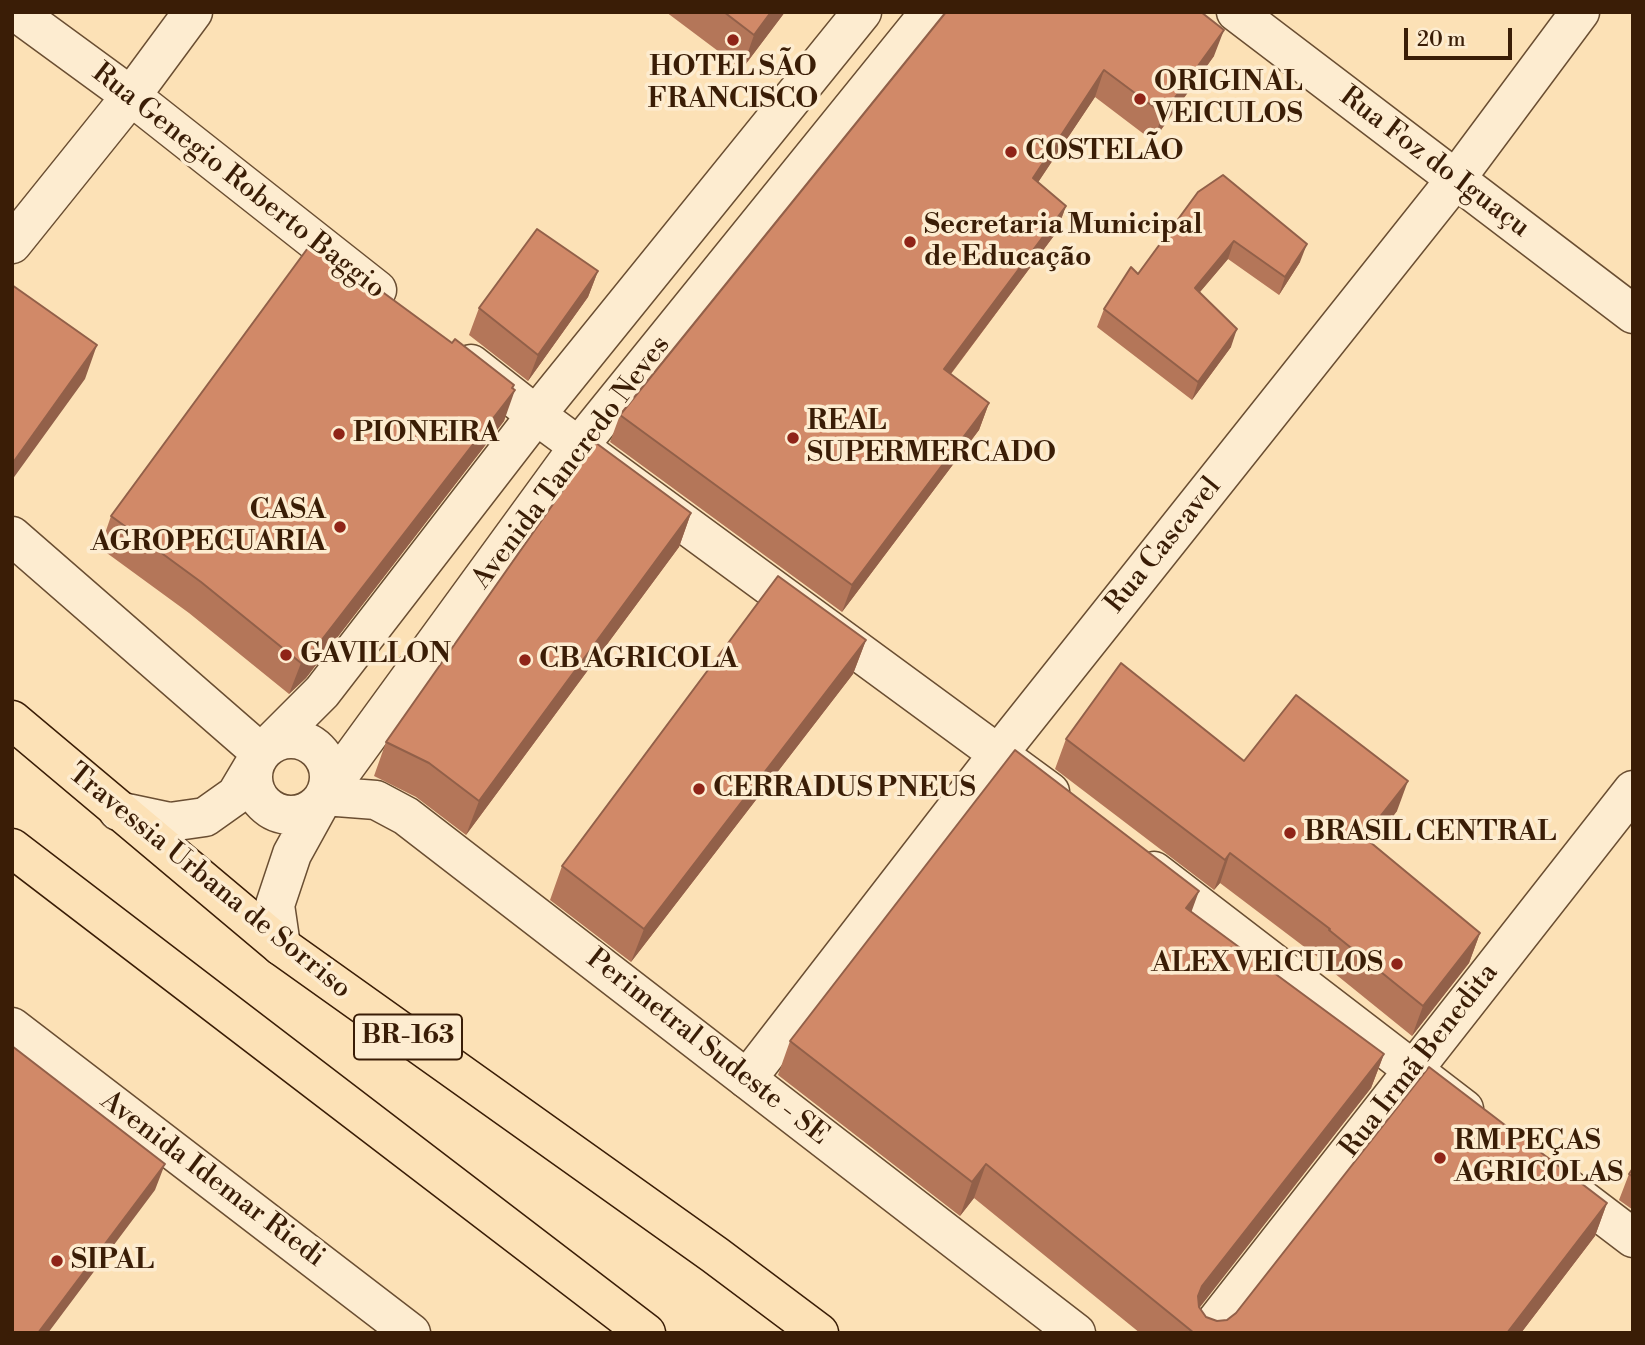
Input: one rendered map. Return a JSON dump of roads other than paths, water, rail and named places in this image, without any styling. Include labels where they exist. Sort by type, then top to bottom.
[{"type":"highway","name":"Travessia Urbana de Sorriso","points":[[12,720],[281,946],[704,1247],[819,1333]]},
{"type":"highway","name":"BR-163","points":[[12,848],[646,1333]]},
{"type":"street","name":"Rua Genegio Roberto Baggio","points":[[16,12],[131,96],[404,312]]},
{"type":"street","points":[[12,244],[131,96],[193,12]]},
{"type":"street","name":"Avenida Tancredo Neves","points":[[118,811],[170,822],[205,817],[236,795],[261,753],[322,692],[536,415],[862,12]]},
{"type":"street","name":"Avenida Tancredo Neves","points":[[281,946],[275,905],[292,854],[324,796],[579,446],[930,12]]},
{"type":"street","name":"Rua Foz do Iguaçu","points":[[1236,12],[1633,314]]},
{"type":"street","name":"Rua Cascavel","points":[[747,1079],[999,752],[1455,180],[1580,12]]},
{"type":"street","points":[[448,346],[536,415],[999,752],[1075,811]]},
{"type":"street","points":[[12,536],[261,753]]},
{"type":"street","points":[[295,739],[317,749],[329,772],[324,796],[317,806],[306,813],[281,815],[260,801],[252,776],[261,753],[282,740],[295,739]]},
{"type":"street","name":"Rua Irmã Benedita","points":[[1207,1333],[1633,790]]},
{"type":"street","name":"Perimetral Sudeste - SE","points":[[324,796],[376,800],[406,816],[1076,1333]]},
{"type":"street","points":[[1130,853],[1490,1129]]},
{"type":"street","name":"Avenida Idemar Riedi","points":[[12,1027],[411,1333]]},
{"type":"street","points":[[1534,1163],[1633,1238]]},
{"type":"place","name":"HOTEL SÃO FRANCISCO","points":[[733,40]]},
{"type":"place","name":"ORIGINAL VEICULOS","points":[[1140,99]]},
{"type":"place","name":"COSTELÃO","points":[[1011,152]]},
{"type":"place","name":"Secretaria Municipal de Educação","points":[[910,242]]},
{"type":"place","name":"PIONEIRA","points":[[339,434]]},
{"type":"place","name":"REAL SUPERMERCADO","points":[[793,438]]},
{"type":"place","name":"CASA AGROPECUARIA","points":[[340,527]]},
{"type":"place","name":"GAVILLON","points":[[286,655]]},
{"type":"place","name":"CB AGRICOLA","points":[[525,660]]},
{"type":"place","name":"CERRADUS PNEUS","points":[[699,789]]},
{"type":"place","name":"BRASIL CENTRAL","points":[[1290,833]]},
{"type":"place","name":"ALEX VEICULOS","points":[[1397,964]]},
{"type":"place","name":"RM PEÇAS AGRICOLAS","points":[[1440,1158]]},
{"type":"place","name":"SIPAL","points":[[57,1261]]}]
